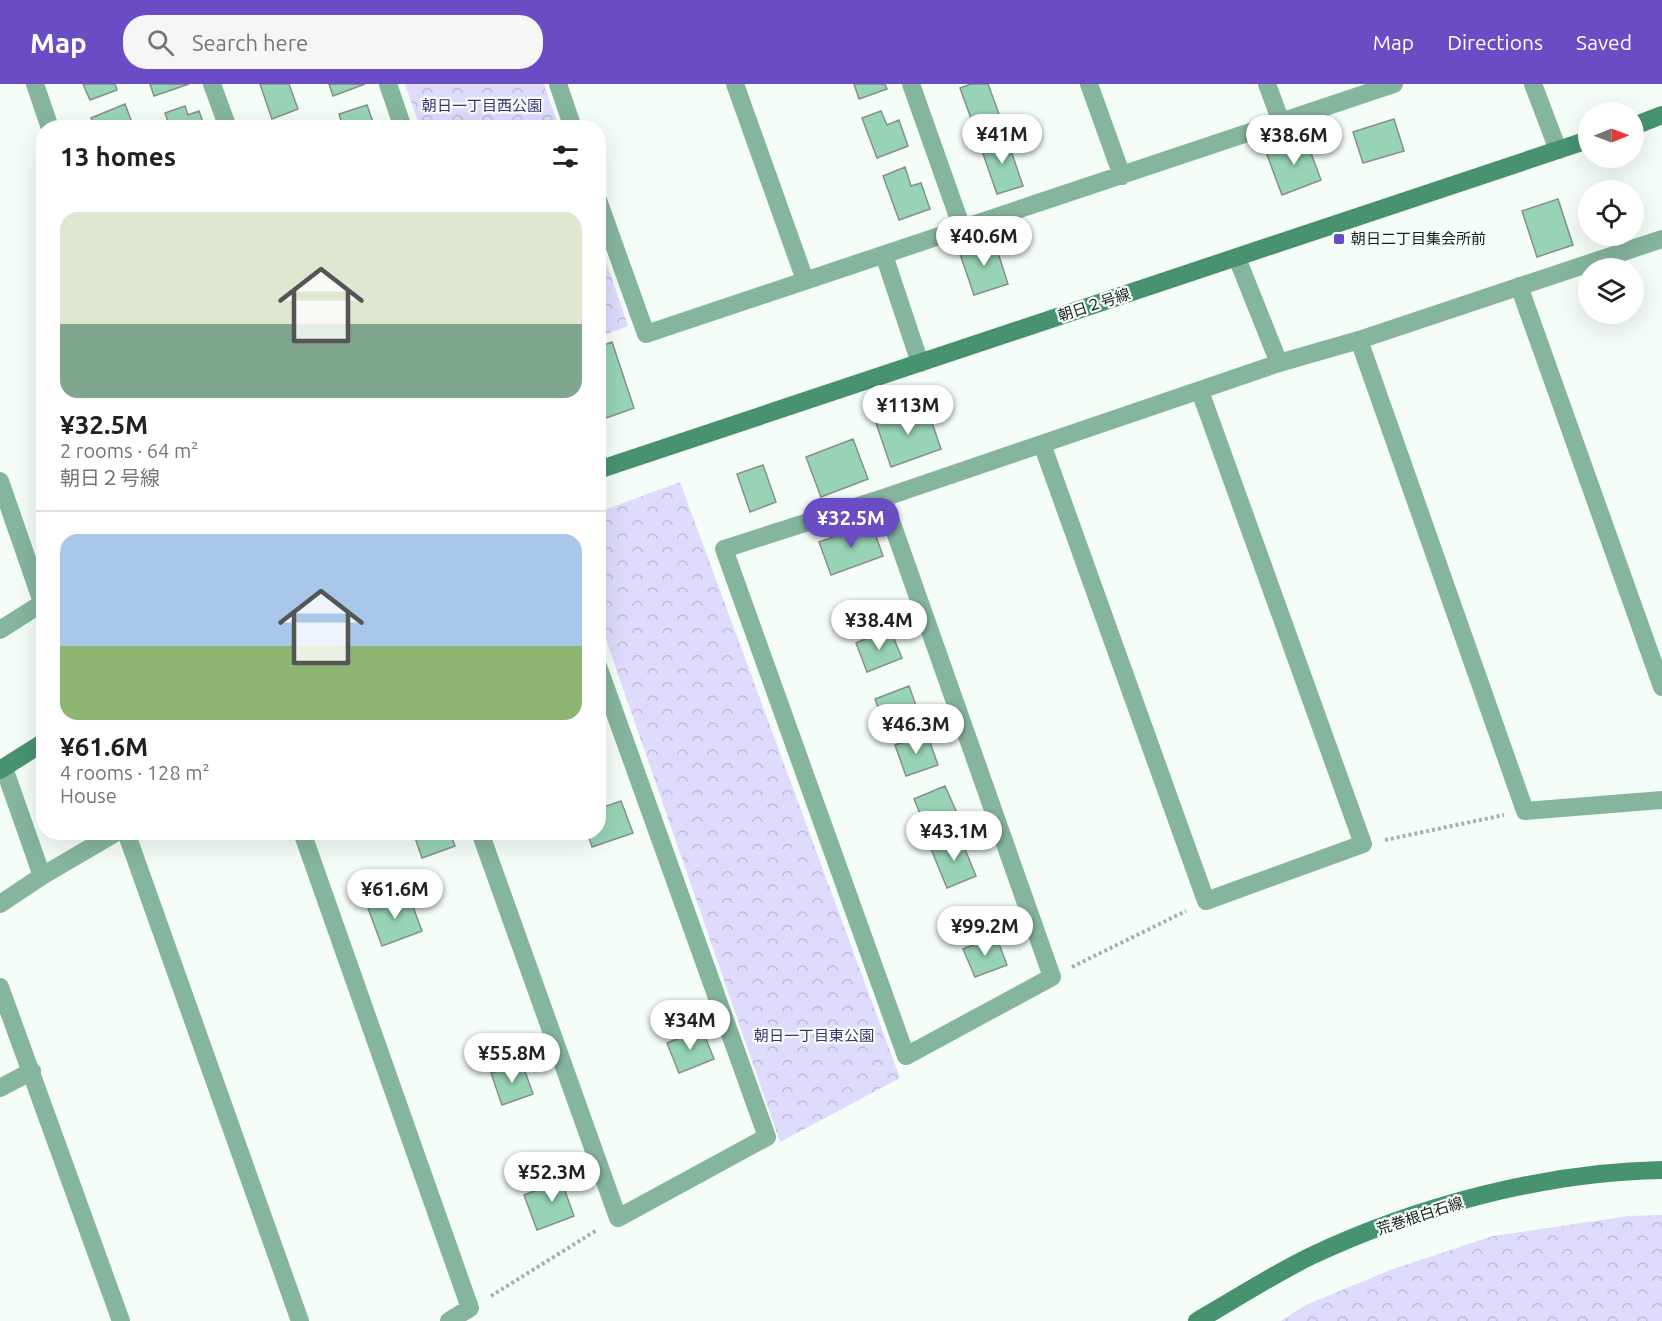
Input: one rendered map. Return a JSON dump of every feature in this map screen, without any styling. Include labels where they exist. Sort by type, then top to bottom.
[{"type":"street","points":[[34,84],[47,120]]},
{"type":"street","points":[[212,84],[225,120]]},
{"type":"street","points":[[388,84],[400,120]]},
{"type":"street","points":[[558,84],[570,120]]},
{"type":"street","points":[[735,84],[805,280]]},
{"type":"street","points":[[911,84],[962,228]]},
{"type":"street","points":[[1089,84],[1122,176]]},
{"type":"street","points":[[1267,84],[1281,122]]},
{"type":"street","points":[[606,222],[646,334],[1394,84]]},
{"type":"street","points":[[1533,84],[1558,150]]},
{"type":"street","points":[[1644,122],[1662,115]]},
{"type":"street","name":"朝日２号線","points":[[606,467],[1578,143]]},
{"type":"street","points":[[883,498],[1052,977],[906,1056],[724,549],[883,498],[1279,363],[1359,340],[1662,239]]},
{"type":"street","points":[[884,255],[920,363]]},
{"type":"street","points":[[1237,258],[1279,363]]},
{"type":"street","points":[[1519,286],[1662,687]]},
{"type":"street","points":[[1359,340],[1525,811],[1662,800]]},
{"type":"street","points":[[1042,444],[1206,901],[1363,844],[1200,391]]},
{"type":"street","points":[[0,481],[36,582]]},
{"type":"street","points":[[0,630],[36,607]]},
{"type":"street","points":[[483,840],[618,1218],[767,1137],[606,688]]},
{"type":"street","points":[[36,747],[2,769],[42,876]]},
{"type":"street","points":[[0,904],[103,840]]},
{"type":"street","points":[[129,840],[300,1321]]},
{"type":"street","points":[[305,840],[470,1308],[449,1321]]},
{"type":"street","points":[[0,987],[121,1321]]},
{"type":"street","points":[[0,1088],[32,1071]]},
{"type":"street","name":"荒巻根白石線","points":[[1197,1321],[1311,1257],[1385,1226],[1511,1188],[1566,1178],[1662,1170]]},
{"type":"path","points":[[1363,844],[1525,811]]},
{"type":"path","points":[[1052,977],[1206,901]]},
{"type":"path","points":[[470,1308],[618,1218]]},
{"type":"green space","name":"朝日一丁目西公園","points":[[405,84],[544,84],[557,120],[418,120]]},
{"type":"green space","points":[[606,262],[628,326],[606,334]]},
{"type":"green space","name":"朝日一丁目東公園","points":[[680,482],[900,1078],[780,1142],[606,639],[606,509]]},
{"type":"green space","points":[[1662,1215],[1662,1321],[1281,1321],[1306,1305],[1393,1269],[1493,1236],[1629,1216]]},
{"type":"building","points":[[83,84],[115,84],[117,90],[90,100]]},
{"type":"building","points":[[150,84],[189,84],[154,96]]},
{"type":"building","points":[[260,84],[289,84],[298,109],[272,119]]},
{"type":"building","points":[[329,84],[365,84],[333,96]]},
{"type":"building","points":[[854,84],[885,84],[887,89],[859,99]]},
{"type":"building","points":[[971,84],[988,84],[1003,125],[977,135],[960,88]]},
{"type":"building","points":[[125,104],[131,120],[92,120],[91,118]]},
{"type":"building","points":[[367,105],[372,120],[341,120],[339,114]]},
{"type":"building","points":[[185,106],[188,115],[199,111],[202,120],[167,120],[165,113]]},
{"type":"building","points":[[881,111],[887,125],[899,120],[908,146],[877,158],[862,118]]},
{"type":"building","points":[[1394,119],[1404,151],[1363,163],[1353,132]]},
{"type":"building","points":[[1006,136],[1023,186],[997,194],[980,145]]},
{"type":"building","points":[[1305,137],[1321,180],[1282,195],[1266,152]]},
{"type":"building","points":[[905,167],[911,186],[921,183],[930,209],[899,220],[883,176]]},
{"type":"building","points":[[1558,199],[1573,245],[1537,257],[1522,211]]},
{"type":"building","points":[[994,240],[1008,284],[974,295],[959,251]]},
{"type":"building","points":[[612,342],[634,408],[606,418],[606,344]]},
{"type":"building","points":[[926,405],[941,449],[891,467],[876,423]]},
{"type":"building","points":[[853,439],[868,479],[821,497],[806,457]]},
{"type":"building","points":[[763,465],[776,502],[750,512],[737,474]]},
{"type":"building","points":[[868,525],[869,528],[873,528],[883,556],[831,575],[819,542]]},
{"type":"building","points":[[890,629],[902,658],[867,672],[856,643]]},
{"type":"building","points":[[909,686],[919,714],[885,727],[875,699]]},
{"type":"building","points":[[927,734],[938,765],[906,776],[895,745]]},
{"type":"building","points":[[945,786],[957,813],[925,826],[914,799]]},
{"type":"building","points":[[621,801],[633,833],[592,847],[590,840],[606,840],[606,806]]},
{"type":"building","points":[[960,837],[976,876],[947,888],[931,849]]},
{"type":"building","points":[[416,840],[453,840],[455,846],[422,858]]},
{"type":"building","points":[[408,893],[422,931],[382,946],[368,908]]},
{"type":"building","points":[[996,936],[1007,965],[975,977],[963,949]]},
{"type":"building","points":[[702,1029],[714,1059],[679,1073],[667,1043]]},
{"type":"building","points":[[522,1063],[533,1094],[502,1105],[491,1073]]},
{"type":"building","points":[[580,1174],[583,1184],[565,1191],[574,1216],[537,1230],[524,1195]]},
{"type":"place","name":"朝日二丁目集会所前","points":[[1339,239]]}]
